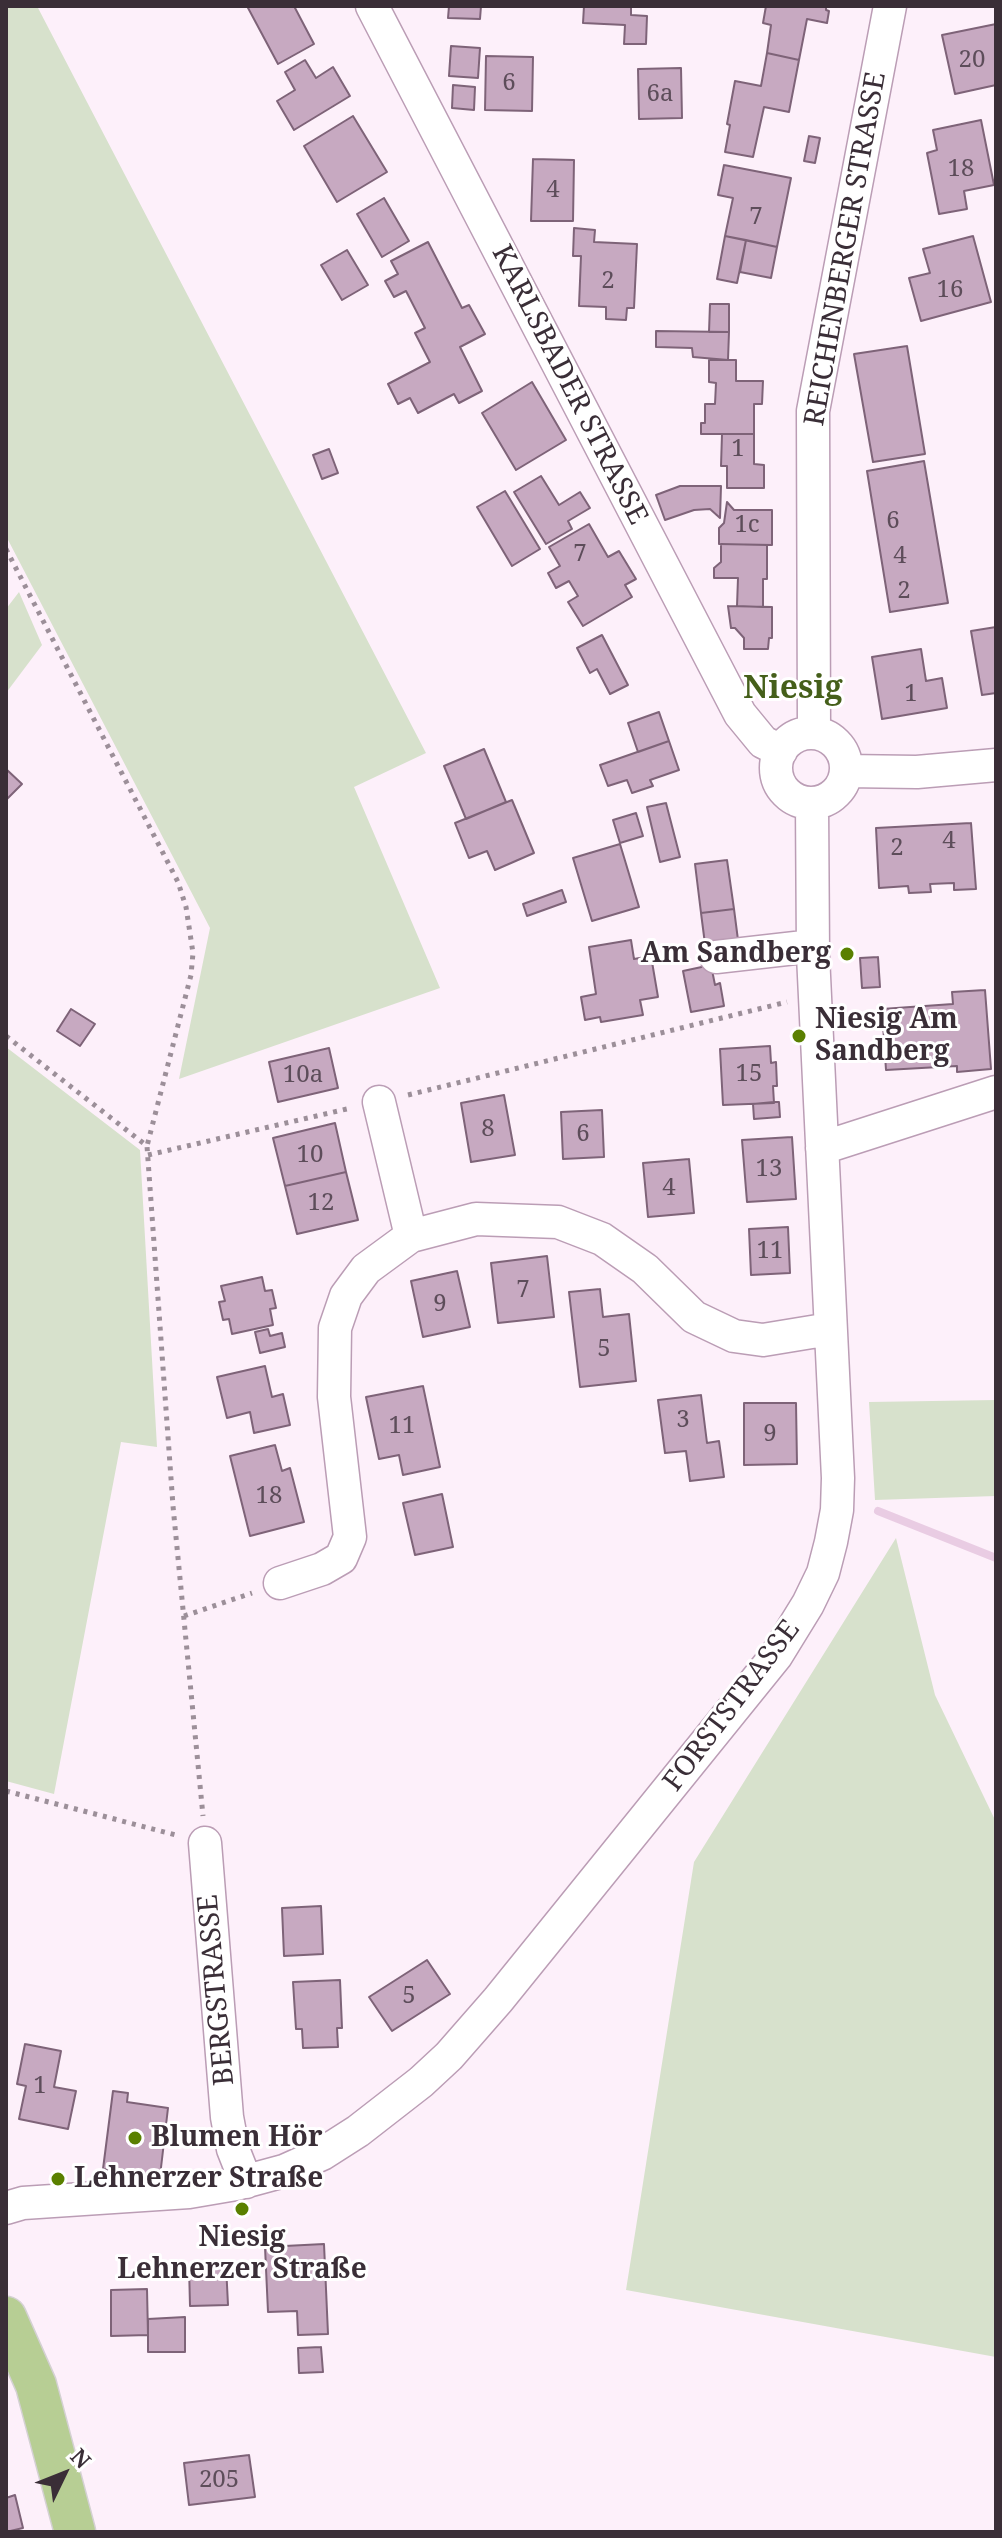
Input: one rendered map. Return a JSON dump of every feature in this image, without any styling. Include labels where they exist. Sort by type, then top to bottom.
[{"type":"main road","points":[[6,2317],[36,2385],[75,2532]]},
{"type":"street","name":"KARLSBADER STRASSE","points":[[372,6],[740,714],[763,742],[781,751]]},
{"type":"street","name":"REICHENBERGER STRASSE","points":[[814,733],[813,411],[890,6]]},
{"type":"street","points":[[814,733],[838,745],[845,757],[846,771],[843,783],[835,793],[812,803],[802,802],[784,790],[777,771],[781,751],[789,741],[814,733]]},
{"type":"street","points":[[846,771],[917,772],[996,765]]},
{"type":"street","name":"FORSTSTRASSE","points":[[6,2208],[23,2203],[189,2192],[246,2182],[284,2171],[322,2154],[391,2106],[449,2056],[498,2000],[776,1656],[808,1604],[823,1573],[837,1510],[838,1478],[813,946],[812,803]]},
{"type":"street","points":[[716,957],[813,946]]},
{"type":"street","points":[[822,1148],[996,1092]]},
{"type":"street","points":[[379,1102],[411,1236]]},
{"type":"street","points":[[280,1583],[322,1569],[341,1558],[350,1537],[334,1397],[335,1328],[346,1296],[366,1269],[411,1236],[476,1219],[558,1222],[602,1239],[645,1269],[694,1317],[734,1336],[763,1340],[830,1329]]},
{"type":"street","name":"BERGSTRASSE","points":[[205,1843],[227,2117],[233,2149],[246,2182]]},
{"type":"path","points":[[6,549],[178,882],[186,907],[193,953],[191,975],[147,1146],[205,1843],[6,1791]]},
{"type":"path","points":[[148,1155],[815,995]]},
{"type":"path","points":[[6,1036],[147,1146]]},
{"type":"path","points":[[184,1616],[280,1583]]},
{"type":"green space","points":[[6,6],[37,6],[426,753],[354,787],[440,988],[179,1079],[210,928],[6,536]]},
{"type":"green space","points":[[19,592],[42,645],[6,693],[6,609]]},
{"type":"green space","points":[[6,1047],[140,1150],[157,1447],[121,1442],[54,1794],[6,1781]]},
{"type":"green space","points":[[996,1400],[996,1496],[875,1500],[869,1402]]},
{"type":"green space","points":[[896,1538],[935,1695],[996,1822],[996,2357],[626,2290],[694,1862]]},
{"type":"building","points":[[247,6],[294,6],[314,44],[278,64]]},
{"type":"building","points":[[449,6],[481,6],[480,19],[448,18]]},
{"type":"building","points":[[584,6],[631,6],[631,15],[647,16],[646,44],[624,44],[625,25],[583,23]]},
{"type":"building","points":[[766,6],[826,6],[829,11],[827,23],[807,19],[799,60],[767,53],[771,25],[763,23]]},
{"type":"building","points":[[996,24],[996,85],[955,94],[942,35]]},
{"type":"building","points":[[451,46],[480,48],[478,78],[449,76]]},
{"type":"building","points":[[767,53],[799,60],[789,112],[764,107],[753,157],[725,152],[735,81],[761,86]]},
{"type":"building","points":[[486,56],[533,57],[532,111],[485,110]]},
{"type":"building","points":[[305,60],[316,78],[333,67],[350,96],[294,130],[277,101],[295,90],[285,72]]},
{"type":"building","points":[[681,68],[682,118],[639,119],[638,69]]},
{"type":"building","points":[[453,85],[475,87],[474,110],[452,108]]},
{"type":"building","points":[[353,116],[387,172],[337,202],[304,146]]},
{"type":"building","points":[[981,120],[994,185],[964,191],[967,209],[939,214],[927,153],[937,150],[933,130]]},
{"type":"building","points":[[809,136],[820,138],[815,163],[804,161]]},
{"type":"building","points":[[533,159],[574,160],[573,221],[531,221]]},
{"type":"building","points":[[724,165],[791,178],[777,247],[725,236],[733,198],[718,195]]},
{"type":"building","points":[[384,198],[409,241],[382,257],[357,214]]},
{"type":"building","points":[[574,228],[595,230],[594,242],[637,244],[634,308],[627,308],[626,320],[606,319],[606,307],[579,306],[581,256],[573,256]]},
{"type":"building","points":[[725,236],[746,240],[737,283],[717,279]]},
{"type":"building","points":[[973,236],[991,302],[921,321],[909,278],[930,273],[923,249]]},
{"type":"building","points":[[746,240],[777,247],[771,278],[740,272]]},
{"type":"building","points":[[428,242],[462,308],[469,305],[485,334],[460,347],[482,391],[459,403],[454,394],[418,413],[410,398],[398,404],[388,384],[430,362],[415,333],[425,328],[406,291],[394,297],[385,281],[398,274],[391,261]]},
{"type":"building","points":[[347,250],[368,285],[342,300],[321,265]]},
{"type":"building","points":[[710,304],[729,304],[729,332],[709,332]]},
{"type":"building","points":[[656,331],[729,332],[728,360],[693,357],[692,348],[656,347]]},
{"type":"building","points":[[907,346],[925,454],[873,462],[854,354]]},
{"type":"building","points":[[709,360],[736,360],[736,381],[763,381],[762,404],[754,404],[754,434],[701,434],[701,423],[705,423],[705,404],[715,404],[716,383],[709,382]]},
{"type":"building","points":[[532,382],[566,440],[516,470],[482,413]]},
{"type":"building","points":[[722,434],[754,434],[754,464],[764,465],[764,488],[727,488],[727,466],[721,466]]},
{"type":"building","points":[[329,449],[338,473],[322,479],[313,455]]},
{"type":"building","points":[[924,461],[948,603],[890,612],[867,471]]},
{"type":"building","points":[[541,476],[559,505],[580,492],[590,508],[568,521],[572,529],[546,544],[514,492]]},
{"type":"building","points":[[680,486],[721,486],[720,518],[710,509],[694,510],[665,520],[656,495]]},
{"type":"building","points":[[505,491],[540,549],[512,566],[477,507]]},
{"type":"building","points":[[727,502],[734,510],[772,510],[772,545],[719,544],[719,528],[724,523]]},
{"type":"building","points":[[589,524],[608,557],[619,551],[636,579],[625,585],[632,597],[583,626],[568,602],[578,596],[569,581],[556,588],[548,573],[560,566],[549,547]]},
{"type":"building","points":[[721,544],[767,545],[763,607],[737,606],[738,578],[714,578],[714,568],[721,562]]},
{"type":"building","points":[[728,606],[772,607],[772,638],[769,638],[768,649],[744,649],[744,638],[735,628],[731,628]]},
{"type":"building","points":[[996,627],[996,693],[982,695],[971,631]]},
{"type":"building","points":[[602,635],[628,685],[610,694],[597,669],[590,673],[577,648]]},
{"type":"building","points":[[921,649],[926,681],[942,678],[947,708],[882,719],[872,657]]},
{"type":"building","points":[[659,712],[669,741],[638,752],[628,723]]},
{"type":"building","points":[[669,741],[679,770],[650,780],[653,786],[632,793],[627,780],[608,786],[600,765]]},
{"type":"building","points":[[484,749],[506,802],[466,819],[444,766]]},
{"type":"building","points":[[6,769],[22,784],[7,799],[6,799]]},
{"type":"building","points":[[512,800],[534,853],[495,870],[487,851],[469,858],[455,823]]},
{"type":"building","points":[[666,803],[680,857],[660,862],[647,807]]},
{"type":"building","points":[[636,813],[643,836],[620,843],[613,820]]},
{"type":"building","points":[[971,823],[976,889],[954,890],[954,883],[930,884],[931,892],[909,893],[908,886],[879,888],[876,828]]},
{"type":"building","points":[[620,844],[639,907],[592,921],[573,858]]},
{"type":"building","points":[[727,860],[734,909],[701,913],[695,864]]},
{"type":"building","points":[[562,890],[566,902],[527,916],[523,904]]},
{"type":"building","points":[[734,909],[738,940],[705,944],[701,913]]},
{"type":"building","points":[[631,940],[634,959],[651,956],[658,997],[640,1000],[643,1015],[601,1022],[600,1017],[585,1020],[581,997],[596,994],[589,947]]},
{"type":"building","points":[[878,957],[880,987],[862,988],[860,958]]},
{"type":"building","points":[[711,965],[715,985],[720,983],[724,1006],[691,1012],[683,971]]},
{"type":"building","points":[[985,990],[991,1069],[957,1072],[957,1066],[886,1070],[882,1009],[953,1004],[952,992]]},
{"type":"building","points":[[71,1009],[95,1024],[80,1046],[57,1031]]},
{"type":"building","points":[[770,1046],[771,1063],[776,1062],[774,1103],[723,1105],[720,1049]]},
{"type":"building","points":[[329,1048],[338,1088],[278,1102],[269,1062]]},
{"type":"building","points":[[504,1095],[515,1155],[471,1162],[461,1103]]},
{"type":"building","points":[[779,1102],[780,1117],[754,1119],[753,1104]]},
{"type":"building","points":[[602,1110],[604,1157],[563,1159],[561,1112]]},
{"type":"building","points":[[335,1123],[346,1172],[285,1186],[273,1138]]},
{"type":"building","points":[[792,1137],[796,1199],[747,1202],[742,1140]]},
{"type":"building","points":[[689,1159],[694,1213],[648,1217],[643,1163]]},
{"type":"building","points":[[346,1172],[358,1220],[297,1234],[285,1186]]},
{"type":"building","points":[[788,1227],[790,1273],[751,1275],[749,1229]]},
{"type":"building","points":[[547,1256],[554,1317],[498,1323],[491,1263]]},
{"type":"building","points":[[457,1271],[470,1327],[423,1337],[411,1281]]},
{"type":"building","points":[[262,1277],[265,1291],[272,1290],[276,1308],[270,1309],[273,1325],[232,1334],[229,1319],[223,1320],[219,1302],[225,1301],[221,1286]]},
{"type":"building","points":[[600,1289],[603,1317],[629,1314],[636,1381],[580,1387],[569,1292]]},
{"type":"building","points":[[268,1329],[270,1336],[282,1333],[285,1347],[260,1353],[255,1332]]},
{"type":"building","points":[[265,1366],[272,1397],[283,1394],[290,1425],[254,1433],[250,1412],[227,1418],[217,1377]]},
{"type":"building","points":[[423,1386],[440,1467],[403,1475],[399,1455],[379,1459],[366,1397]]},
{"type":"building","points":[[701,1395],[707,1443],[719,1441],[724,1477],[690,1481],[686,1451],[665,1453],[658,1400]]},
{"type":"building","points":[[744,1403],[796,1403],[797,1464],[744,1465]]},
{"type":"building","points":[[275,1445],[282,1471],[290,1468],[304,1522],[250,1536],[230,1456]]},
{"type":"building","points":[[442,1494],[453,1547],[415,1555],[403,1503]]},
{"type":"building","points":[[321,1906],[323,1954],[284,1956],[282,1908]]},
{"type":"building","points":[[427,1960],[450,1994],[392,2031],[369,1997]]},
{"type":"building","points":[[340,1980],[342,2028],[337,2028],[338,2047],[303,2048],[302,2029],[296,2029],[293,1982]]},
{"type":"building","points":[[25,2044],[61,2051],[54,2087],[76,2091],[68,2129],[19,2119],[26,2086],[17,2084]]},
{"type":"building","name":"Blumen Hör","points":[[113,2091],[128,2093],[127,2102],[168,2108],[160,2176],[103,2169]]},
{"type":"building","points":[[324,2244],[328,2334],[298,2335],[297,2311],[268,2312],[265,2247]]},
{"type":"building","points":[[226,2265],[228,2305],[190,2306],[189,2266]]},
{"type":"building","points":[[147,2289],[148,2335],[111,2336],[111,2290]]},
{"type":"building","points":[[185,2317],[185,2352],[148,2352],[148,2319]]},
{"type":"building","points":[[321,2347],[323,2372],[299,2373],[298,2348]]},
{"type":"building","points":[[249,2455],[255,2497],[189,2505],[184,2463]]},
{"type":"building","points":[[15,2495],[23,2528],[6,2532],[6,2498]]},
{"type":"waterway","points":[[878,1511],[996,1558]]},
{"type":"place","name":"Am Sandberg","points":[[847,954]]},
{"type":"place","name":"Niesig Am Sandberg","points":[[799,1036]]},
{"type":"place","name":"Blumen Hör","points":[[135,2138]]},
{"type":"place","name":"Lehnerzer Straße","points":[[58,2179]]},
{"type":"place","name":"Niesig Lehnerzer Straße","points":[[242,2209]]},
{"type":"district","name":"Niesig","points":[[793,689]]}]
